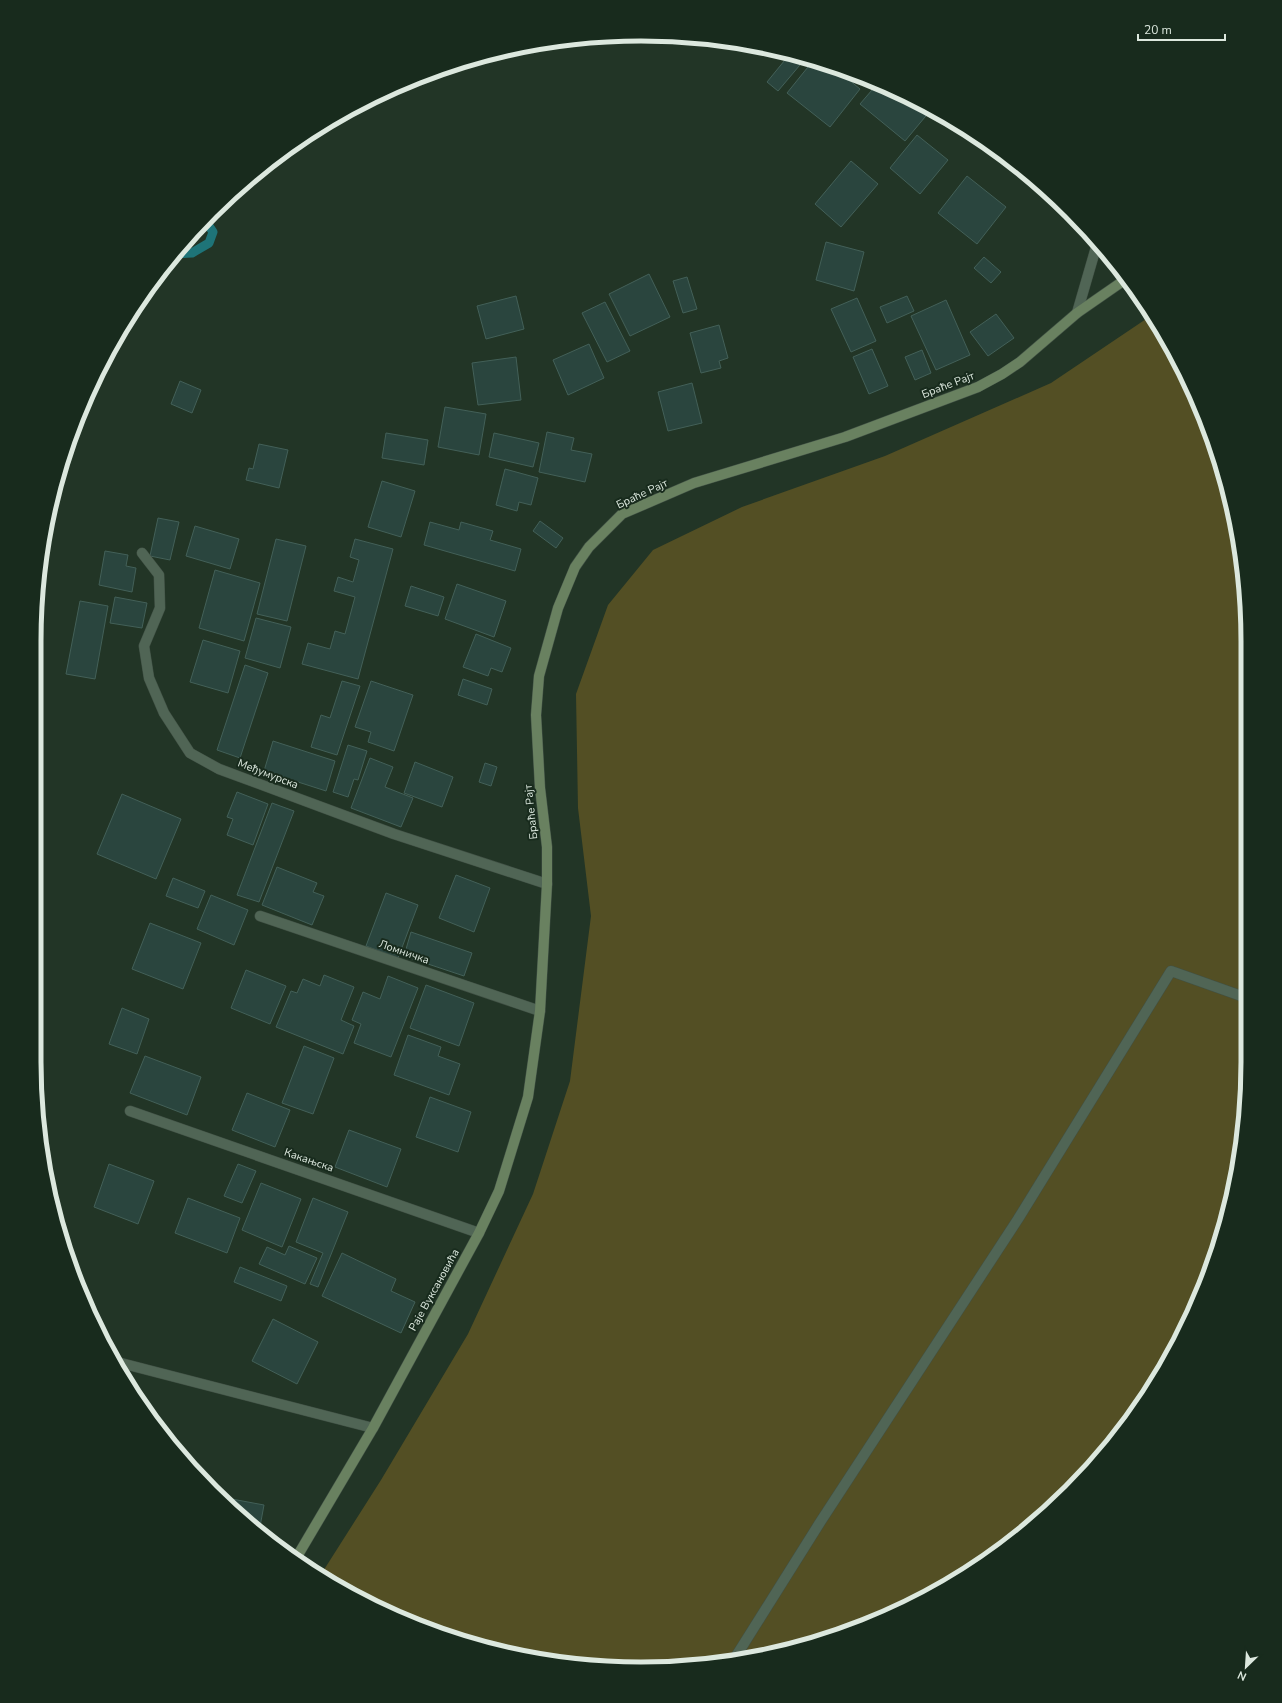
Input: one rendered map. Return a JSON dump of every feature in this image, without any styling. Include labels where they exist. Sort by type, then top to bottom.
[{"type":"street","points":[[1077,313],[1095,249]]},
{"type":"street","name":"Браће Рајт","points":[[540,1010],[548,884],[547,847],[540,788],[536,715],[539,676],[558,608],[575,567],[589,547],[622,514],[694,484],[844,437],[978,387],[1020,362],[1077,313],[1121,282]]},
{"type":"street","name":"Међумурска","points":[[142,553],[159,575],[160,608],[144,646],[149,678],[164,713],[190,753],[219,769],[394,834],[548,884]]},
{"type":"street","name":"Ломничка","points":[[260,916],[540,1010]]},
{"type":"street","points":[[738,1654],[823,1518],[1018,1219],[1171,971],[1241,996]]},
{"type":"street","name":"Раје Вуксановића","points":[[298,1554],[373,1428],[479,1233],[499,1191],[528,1097],[540,1010]]},
{"type":"street","name":"Какањска","points":[[130,1111],[479,1233]]},
{"type":"street","points":[[122,1363],[373,1428]]},
{"type":"shaded area","points":[[1147,319],[1161,341],[1179,376],[1195,411],[1209,448],[1221,486],[1236,563],[1240,602],[1241,641],[1240,1101],[1236,1140],[1221,1217],[1195,1292],[1161,1362],[1117,1427],[1092,1458],[1037,1513],[1006,1538],[941,1582],[906,1600],[871,1616],[796,1642],[719,1657],[680,1661],[602,1661],[563,1657],[486,1642],[448,1630],[411,1616],[341,1582],[323,1571],[381,1480],[468,1334],[533,1194],[570,1081],[591,916],[578,808],[576,694],[608,605],[653,550],[742,507],[885,456],[1051,383]]},
{"type":"building","points":[[786,59],[802,63],[778,91],[767,82]]},
{"type":"building","points":[[809,65],[846,78],[860,89],[830,127],[787,93]]},
{"type":"building","points":[[874,88],[927,114],[905,141],[860,104]]},
{"type":"building","points":[[917,135],[948,160],[920,194],[890,168]]},
{"type":"building","points":[[851,161],[878,184],[841,227],[815,204]]},
{"type":"building","points":[[967,176],[1006,207],[977,244],[938,213]]},
{"type":"building","points":[[826,242],[864,252],[854,291],[816,280]]},
{"type":"building","points":[[984,257],[1001,272],[991,283],[974,268]]},
{"type":"building","points":[[649,274],[670,317],[630,336],[609,294]]},
{"type":"building","points":[[687,277],[697,309],[683,313],[673,281]]},
{"type":"building","points":[[516,296],[524,329],[486,339],[477,306]]},
{"type":"building","points":[[907,296],[914,311],[887,323],[880,307]]},
{"type":"building","points":[[857,298],[876,341],[851,352],[831,309]]},
{"type":"building","points":[[946,300],[970,355],[936,370],[911,316]]},
{"type":"building","points":[[605,302],[630,351],[607,362],[582,313]]},
{"type":"building","points":[[996,314],[1014,338],[988,356],[970,332]]},
{"type":"building","points":[[719,325],[728,358],[719,361],[721,368],[701,373],[690,333]]},
{"type":"building","points":[[589,344],[604,378],[568,395],[553,360]]},
{"type":"building","points":[[872,349],[888,386],[869,394],[853,357]]},
{"type":"building","points":[[922,350],[931,373],[915,380],[905,357]]},
{"type":"building","points":[[516,357],[521,400],[478,405],[472,363]]},
{"type":"building","points":[[180,381],[201,390],[192,413],[171,404]]},
{"type":"building","points":[[692,383],[702,423],[668,431],[658,392]]},
{"type":"building","points":[[445,407],[486,414],[479,455],[438,447]]},
{"type":"building","points":[[547,432],[574,438],[571,450],[592,454],[585,482],[539,472]]},
{"type":"building","points":[[386,433],[428,440],[424,465],[382,458]]},
{"type":"building","points":[[494,433],[539,443],[533,467],[489,457]]},
{"type":"building","points":[[259,444],[288,450],[279,488],[246,480],[249,468],[253,469]]},
{"type":"building","points":[[505,469],[538,478],[531,505],[519,502],[517,511],[496,505]]},
{"type":"building","points":[[382,481],[415,491],[401,537],[368,527]]},
{"type":"building","points":[[158,518],[179,522],[170,560],[150,556]]},
{"type":"building","points":[[540,521],[563,538],[556,548],[533,531]]},
{"type":"building","points":[[430,522],[459,530],[461,522],[493,531],[490,540],[521,549],[515,571],[424,545]]},
{"type":"building","points":[[195,526],[239,539],[230,569],[186,556]]},
{"type":"building","points":[[276,539],[306,546],[287,621],[257,614]]},
{"type":"building","points":[[355,539],[393,549],[358,679],[302,664],[308,643],[330,649],[335,631],[345,634],[355,597],[334,591],[338,577],[353,582],[359,560],[350,557]]},
{"type":"building","points":[[105,551],[128,555],[126,566],[136,568],[132,592],[99,585]]},
{"type":"building","points":[[215,570],[260,583],[244,641],[199,628]]},
{"type":"building","points":[[457,584],[506,601],[494,637],[445,619]]},
{"type":"building","points":[[411,586],[444,597],[438,616],[405,606]]},
{"type":"building","points":[[115,597],[147,603],[142,628],[110,623]]},
{"type":"building","points":[[80,601],[108,606],[95,679],[66,674]]},
{"type":"building","points":[[256,618],[291,627],[280,668],[245,658]]},
{"type":"building","points":[[476,634],[511,648],[502,672],[491,668],[488,676],[463,667]]},
{"type":"building","points":[[203,640],[240,651],[228,693],[190,682]]},
{"type":"building","points":[[245,665],[268,673],[240,758],[217,750]]},
{"type":"building","points":[[463,679],[492,689],[487,705],[458,695]]},
{"type":"building","points":[[342,681],[360,686],[337,755],[311,747],[321,715],[330,718]]},
{"type":"building","points":[[371,681],[413,695],[394,751],[368,742],[371,732],[355,727]]},
{"type":"building","points":[[273,741],[335,761],[326,791],[264,771]]},
{"type":"building","points":[[348,745],[367,751],[358,780],[354,779],[348,797],[333,792]]},
{"type":"building","points":[[370,758],[393,767],[385,787],[413,798],[401,827],[351,808]]},
{"type":"building","points":[[415,762],[453,777],[442,807],[404,793]]},
{"type":"building","points":[[485,763],[497,767],[491,786],[479,782]]},
{"type":"building","points":[[237,792],[268,804],[253,845],[227,835],[233,819],[227,817]]},
{"type":"building","points":[[122,794],[181,819],[156,879],[97,854]]},
{"type":"building","points":[[272,803],[294,811],[259,902],[237,895]]},
{"type":"building","points":[[277,867],[317,883],[313,892],[324,896],[312,925],[262,905]]},
{"type":"building","points":[[456,875],[490,888],[474,932],[439,918]]},
{"type":"building","points":[[173,878],[205,891],[198,908],[166,896]]},
{"type":"building","points":[[386,893],[418,905],[398,958],[366,946]]},
{"type":"building","points":[[211,895],[248,910],[234,945],[197,929]]},
{"type":"building","points":[[150,923],[201,943],[183,989],[132,969]]},
{"type":"building","points":[[411,932],[472,953],[464,976],[404,956]]},
{"type":"building","points":[[246,970],[286,986],[270,1024],[231,1008]]},
{"type":"building","points":[[324,975],[354,987],[341,1020],[354,1026],[343,1054],[276,1027],[291,991],[297,993],[303,979],[320,986]]},
{"type":"building","points":[[388,976],[418,988],[391,1057],[354,1043],[361,1024],[352,1020],[363,992],[380,999]]},
{"type":"building","points":[[426,985],[474,1003],[459,1046],[410,1028]]},
{"type":"building","points":[[122,1008],[149,1019],[137,1054],[109,1044]]},
{"type":"building","points":[[408,1035],[441,1047],[438,1056],[460,1064],[449,1095],[394,1075]]},
{"type":"building","points":[[304,1046],[334,1058],[313,1114],[282,1103]]},
{"type":"building","points":[[145,1056],[201,1077],[187,1115],[130,1093]]},
{"type":"building","points":[[247,1093],[290,1110],[275,1147],[232,1130]]},
{"type":"building","points":[[430,1097],[471,1112],[458,1152],[416,1137]]},
{"type":"building","points":[[349,1130],[401,1149],[387,1187],[335,1167]]},
{"type":"building","points":[[109,1164],[154,1181],[138,1224],[94,1207]]},
{"type":"building","points":[[238,1164],[256,1171],[242,1203],[224,1196]]},
{"type":"building","points":[[261,1183],[301,1199],[282,1247],[242,1230]]},
{"type":"building","points":[[188,1198],[240,1218],[227,1253],[175,1233]]},
{"type":"building","points":[[313,1198],[348,1212],[318,1287],[310,1284],[323,1253],[296,1242]]},
{"type":"building","points":[[289,1246],[317,1258],[305,1284],[259,1264],[267,1247],[285,1255]]},
{"type":"building","points":[[342,1253],[396,1279],[391,1291],[415,1302],[401,1333],[322,1296]]},
{"type":"building","points":[[240,1267],[287,1286],[281,1301],[234,1282]]},
{"type":"building","points":[[273,1319],[318,1342],[297,1384],[252,1361]]},
{"type":"building","points":[[230,1499],[264,1505],[260,1525]]},
{"type":"waterway","points":[[183,253],[192,253],[209,243],[213,232],[209,226]]}]
